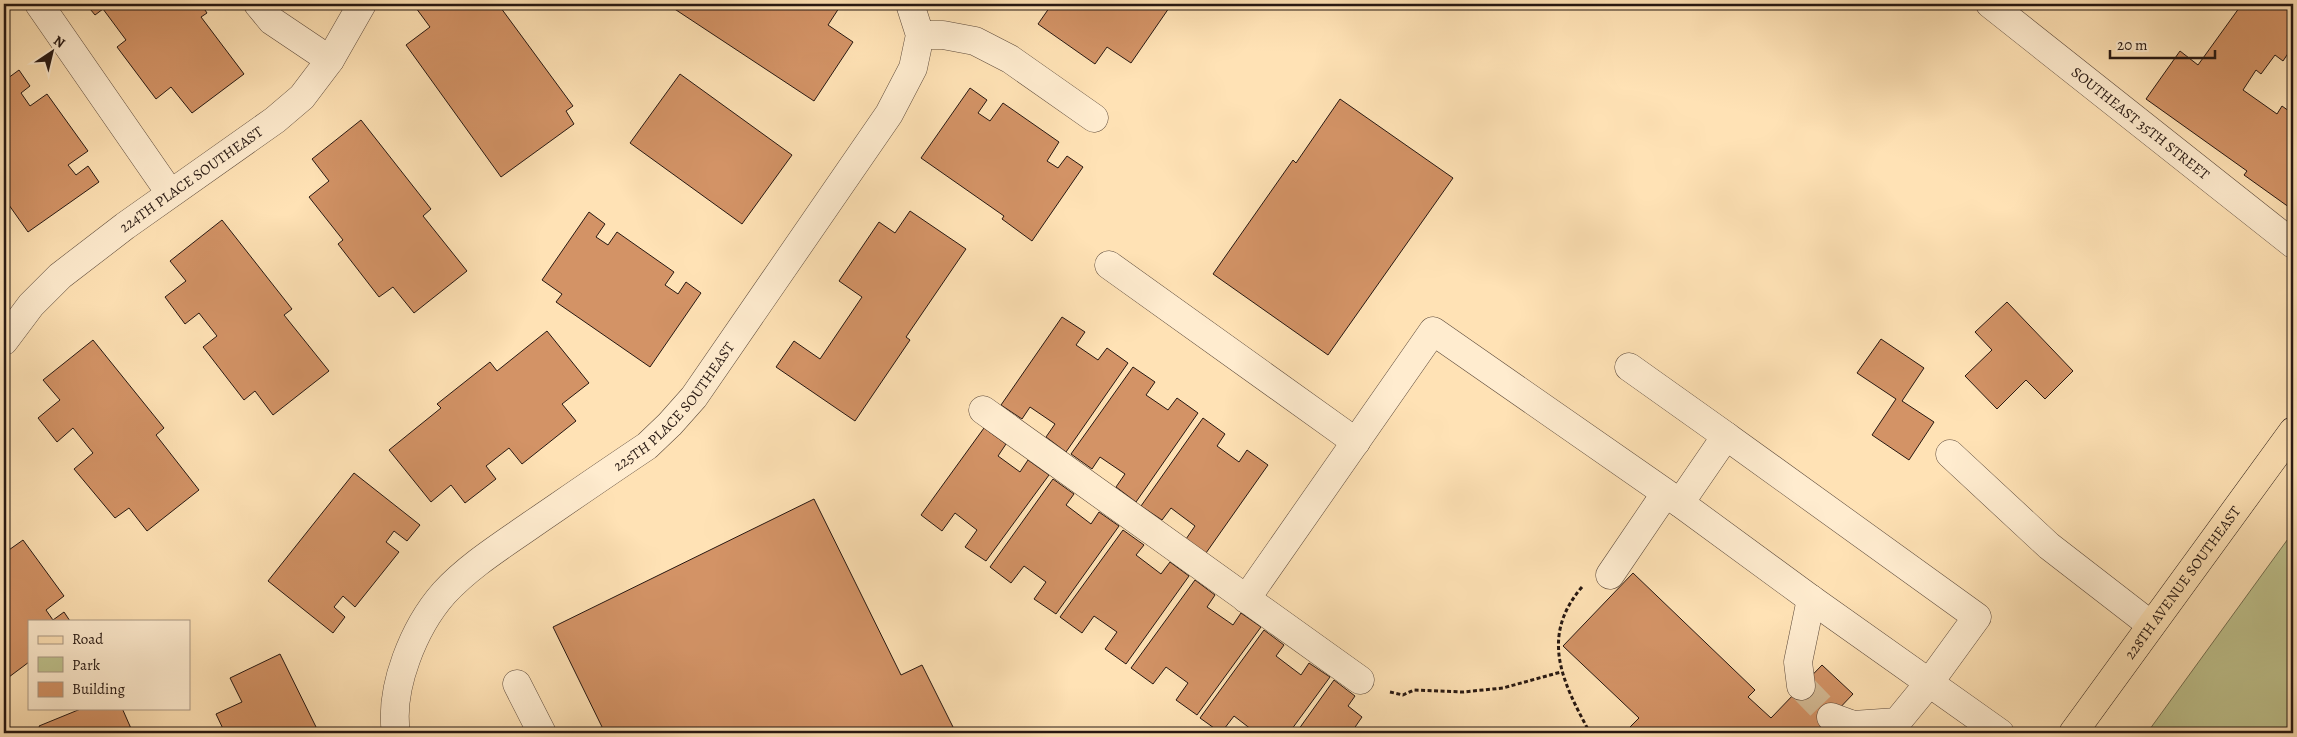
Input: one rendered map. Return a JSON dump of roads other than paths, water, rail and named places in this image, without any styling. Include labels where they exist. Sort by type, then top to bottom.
[{"type":"main road","name":"228TH AVENUE SOUTHEAST","points":[[2073,733],[2293,431]]},
{"type":"street","points":[[39,4],[170,193]]},
{"type":"street","points":[[258,4],[272,21],[330,60]]},
{"type":"street","name":"224TH PLACE SOUTHEAST","points":[[4,341],[31,305],[60,276],[170,193],[275,120],[302,97],[330,60],[362,4]]},
{"type":"street","points":[[910,4],[920,35],[943,35],[975,41],[1010,58],[1094,118]]},
{"type":"street","name":"SOUTHEAST 35TH STREET","points":[[1990,4],[2293,244]]},
{"type":"street","name":"225TH PLACE SOUTHEAST","points":[[396,733],[394,721],[401,673],[414,637],[444,594],[482,559],[647,446],[694,397],[889,114],[913,68],[920,35]]},
{"type":"street","points":[[1109,265],[1356,442]]},
{"type":"street","points":[[1246,599],[1433,331],[1673,499],[1811,600],[2000,733]]},
{"type":"street","points":[[1629,367],[1977,617],[1929,683],[1897,722],[1853,725],[1831,717]]},
{"type":"street","points":[[983,410],[1360,680]]},
{"type":"street","points":[[1610,575],[1726,436]]},
{"type":"street","points":[[1950,454],[2050,546],[2151,625]]},
{"type":"street","points":[[1801,686],[1798,662],[1811,600]]},
{"type":"street","points":[[517,684],[542,733]]},
{"type":"tunnel","points":[[1801,686],[1831,717]]}]
